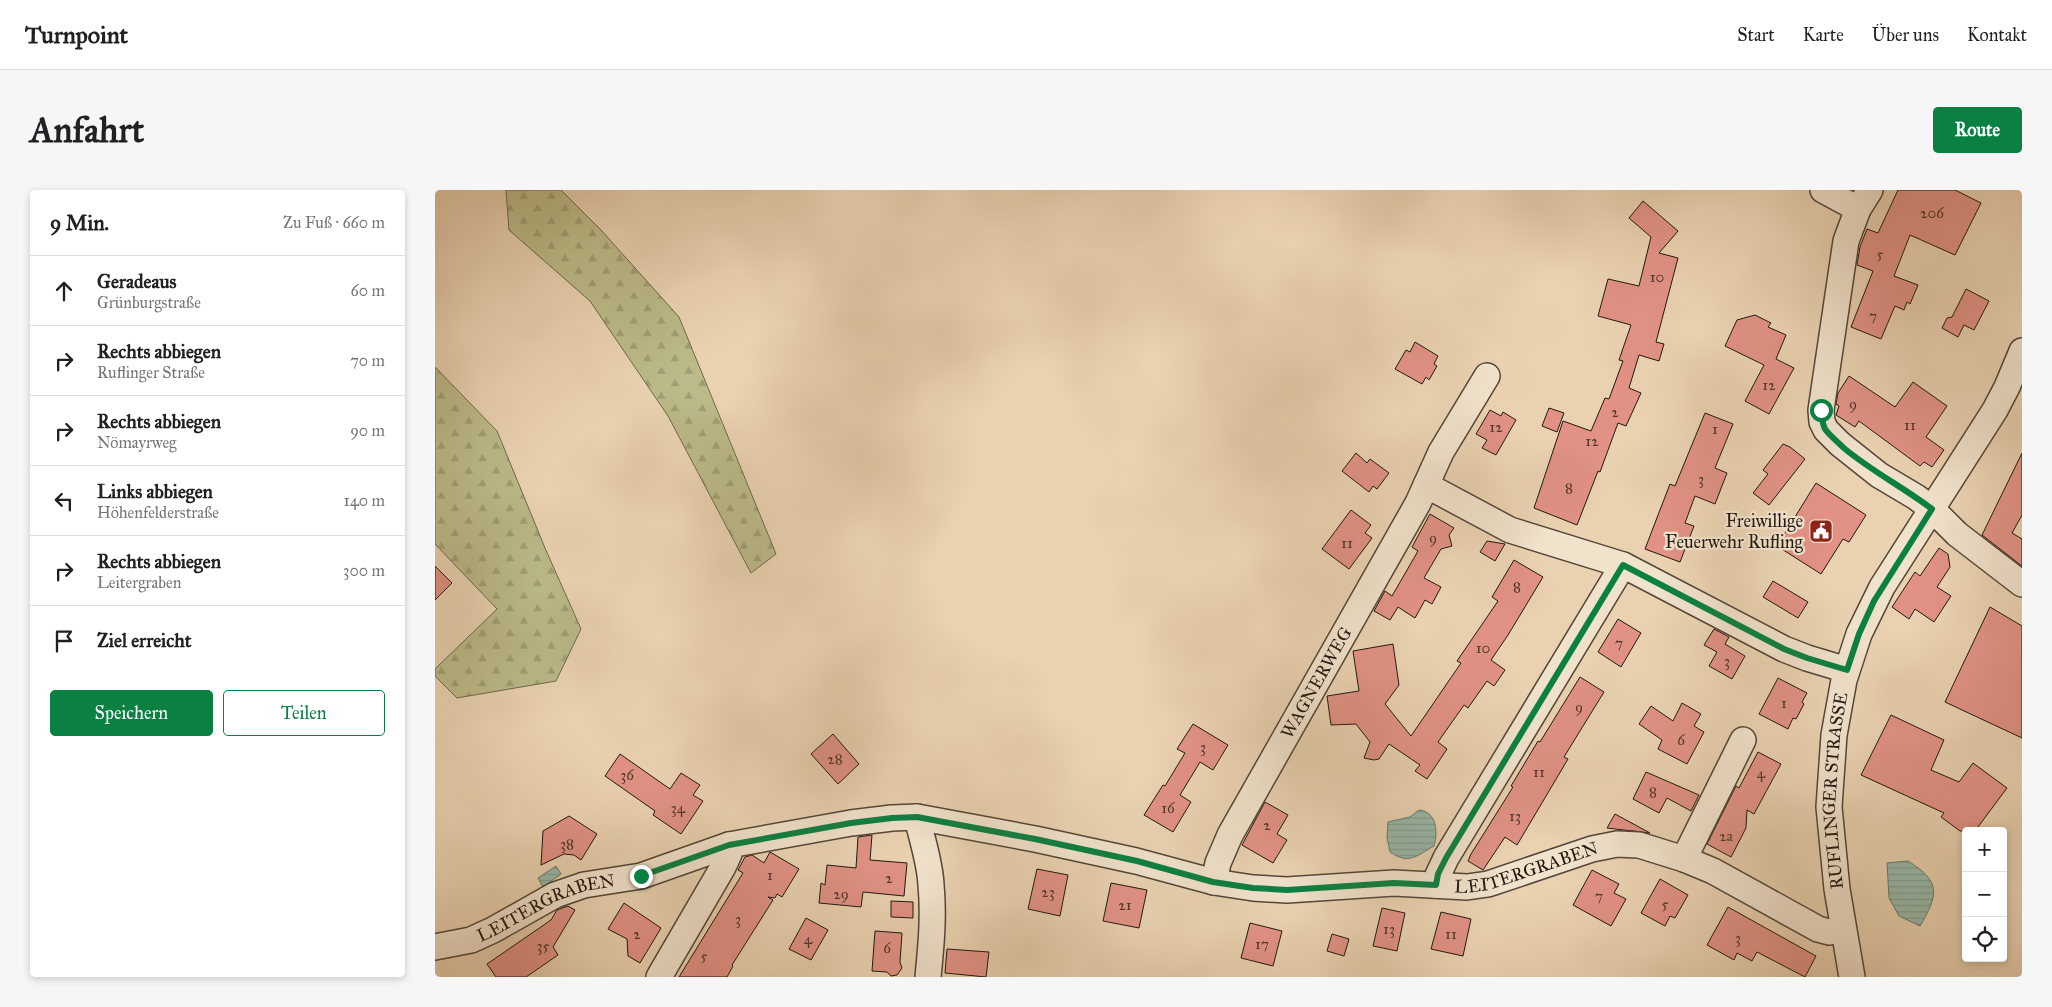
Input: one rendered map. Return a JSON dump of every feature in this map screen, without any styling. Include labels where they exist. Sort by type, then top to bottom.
[{"type":"street","points":[[1823,190],[1864,199],[1846,241],[1822,403],[1822,422],[1826,430],[1859,461],[1932,509],[1957,534],[2022,584]]},
{"type":"street","name":"RUFLINGER STRASSE","points":[[1852,977],[1843,929],[1831,842],[1829,807],[1833,735],[1838,704],[1847,670],[1859,634],[1874,601],[1995,410],[2022,351]]},
{"type":"street","name":"WAGNERWEG","points":[[1213,882],[1218,863],[1230,835],[1426,485],[1441,452],[1487,376]]},
{"type":"street","points":[[1426,485],[1510,530],[1623,565],[1784,649],[1847,670]]},
{"type":"street","points":[[1436,885],[1438,874],[1446,858],[1623,565]]},
{"type":"street","points":[[1684,859],[1743,740]]},
{"type":"street","points":[[917,817],[928,858],[931,885],[932,922],[928,977]]},
{"type":"street","name":"LEITERGRABEN","points":[[435,947],[471,940],[555,896],[584,885],[641,876],[729,845],[851,823],[917,817],[1035,839],[1137,861],[1213,882],[1253,888],[1287,890],[1394,883],[1467,887],[1488,884],[1592,849],[1617,844],[1639,845],[1684,859],[1735,883],[1818,929],[1829,932],[1843,929]]},
{"type":"street","points":[[659,977],[723,867],[729,854],[729,845]]},
{"type":"green space","points":[[506,190],[561,190],[601,230],[679,317],[776,554],[751,573],[668,416],[590,301],[509,230]]},
{"type":"green space","points":[[435,367],[497,431],[545,548],[581,629],[556,681],[457,698],[435,676],[435,669],[497,609],[435,544]]},
{"type":"shaded area","points":[[1419,810],[1429,814],[1433,819],[1436,829],[1434,846],[1412,858],[1402,858],[1390,852],[1387,837],[1388,822],[1410,817]]},
{"type":"shaded area","points":[[1908,861],[1927,876],[1933,890],[1931,906],[1920,926],[1899,916],[1889,898],[1887,863]]},
{"type":"shaded area","points":[[556,866],[561,874],[543,887],[538,878]]},
{"type":"building","points":[[1898,190],[1955,190],[1981,203],[1955,255],[1910,235],[1894,276],[1918,285],[1910,304],[1907,302],[1904,310],[1895,306],[1881,339],[1851,327],[1873,271],[1857,265],[1860,247],[1867,229],[1878,233]]},
{"type":"building","points":[[1643,201],[1678,231],[1659,253],[1678,258],[1656,342],[1664,344],[1659,361],[1639,355],[1629,388],[1641,393],[1626,426],[1618,423],[1600,472],[1598,471],[1577,525],[1534,508],[1563,421],[1591,431],[1605,398],[1609,399],[1623,361],[1619,360],[1631,325],[1598,316],[1608,279],[1639,286],[1651,237],[1629,218]]},
{"type":"building","points":[[1966,289],[1989,301],[1974,330],[1964,325],[1958,337],[1942,328],[1947,318],[1952,317]]},
{"type":"building","points":[[1755,315],[1771,323],[1768,327],[1786,335],[1776,359],[1794,368],[1769,414],[1745,401],[1764,365],[1725,346],[1737,320]]},
{"type":"building","points":[[1415,342],[1438,356],[1434,364],[1437,366],[1429,380],[1426,377],[1422,384],[1395,369],[1406,350],[1410,352]]},
{"type":"building","points":[[1849,376],[1895,407],[1913,382],[1947,406],[1926,437],[1944,450],[1932,467],[1924,462],[1920,466],[1859,421],[1855,427],[1836,415],[1839,406],[1836,404],[1838,393]]},
{"type":"building","points":[[1549,408],[1564,413],[1557,432],[1542,426]]},
{"type":"building","points":[[1490,410],[1501,416],[1503,412],[1516,420],[1496,455],[1482,448],[1487,440],[1476,434]]},
{"type":"building","points":[[1705,413],[1733,424],[1715,468],[1727,473],[1715,504],[1695,496],[1685,523],[1694,526],[1680,562],[1645,549],[1670,484],[1675,486]]},
{"type":"building","points":[[1783,444],[1805,459],[1769,505],[1753,493],[1768,474],[1763,470]]},
{"type":"building","points":[[1356,453],[1367,463],[1370,459],[1389,473],[1377,489],[1373,486],[1369,492],[1342,471]]},
{"type":"building","points":[[2022,453],[2022,515],[2012,533],[2022,539],[2022,566],[1982,535]]},
{"type":"building","points":[[1816,483],[1866,515],[1849,542],[1843,539],[1821,574],[1777,546]]},
{"type":"building","points":[[1351,510],[1371,525],[1365,533],[1372,538],[1349,569],[1322,549]]},
{"type":"building","points":[[1430,514],[1454,528],[1449,535],[1452,546],[1441,549],[1424,578],[1441,587],[1432,604],[1425,600],[1415,618],[1398,607],[1390,620],[1374,611],[1385,591],[1392,596],[1418,551],[1412,547]]},
{"type":"building","points":[[1487,541],[1505,544],[1495,561],[1480,552]]},
{"type":"building","points":[[1939,548],[1948,554],[1950,567],[1937,587],[1951,596],[1934,622],[1915,609],[1909,619],[1892,607],[1915,572],[1920,576]]},
{"type":"building","points":[[1514,560],[1543,577],[1491,660],[1505,670],[1494,686],[1487,681],[1468,708],[1464,705],[1438,742],[1447,749],[1427,779],[1415,771],[1420,765],[1389,744],[1379,759],[1364,758],[1370,742],[1356,724],[1331,725],[1327,696],[1359,691],[1353,651],[1393,644],[1399,685],[1385,704],[1411,736],[1461,663],[1457,661],[1498,601],[1492,597]]},
{"type":"building","points":[[435,566],[452,583],[435,600]]},
{"type":"building","points":[[1773,581],[1808,602],[1798,618],[1763,597]]},
{"type":"building","points":[[1990,607],[2022,626],[2022,738],[1945,702]]},
{"type":"building","points":[[1618,619],[1641,633],[1621,667],[1598,652]]},
{"type":"building","points":[[1714,629],[1729,637],[1725,644],[1745,656],[1732,679],[1709,666],[1717,652],[1704,645]]},
{"type":"building","points":[[1580,677],[1604,692],[1564,757],[1568,759],[1517,845],[1505,837],[1483,870],[1468,861],[1471,854],[1513,787],[1511,786],[1538,741],[1540,742]]},
{"type":"building","points":[[1778,678],[1807,693],[1802,702],[1804,704],[1796,719],[1793,718],[1788,729],[1759,714]]},
{"type":"building","points":[[1682,703],[1701,714],[1694,726],[1704,732],[1687,764],[1658,749],[1662,740],[1639,724],[1651,706],[1673,721]]},
{"type":"building","points":[[1891,715],[1944,740],[1931,770],[1959,782],[1973,763],[2007,788],[1978,827],[1962,827],[1962,831],[1960,831],[1941,817],[1944,813],[1861,775]]},
{"type":"building","points":[[1193,724],[1228,745],[1213,770],[1200,762],[1180,795],[1191,802],[1173,832],[1144,815],[1163,785],[1165,786],[1185,753],[1177,749]]},
{"type":"building","points":[[833,734],[859,764],[838,784],[811,754]]},
{"type":"building","points":[[1758,752],[1781,764],[1754,814],[1747,810],[1746,828],[1731,857],[1707,844],[1736,786],[1739,788]]},
{"type":"building","points":[[620,754],[670,789],[681,773],[700,785],[693,795],[703,801],[681,834],[653,815],[655,811],[605,776]]},
{"type":"building","points":[[1646,772],[1699,795],[1691,811],[1667,798],[1659,813],[1633,799]]},
{"type":"building","points":[[1265,802],[1288,815],[1277,834],[1287,840],[1273,863],[1242,845]]},
{"type":"building","points":[[1615,814],[1650,833],[1607,828]]},
{"type":"building","points":[[569,816],[597,834],[581,860],[574,855],[564,854],[541,865],[543,831]]},
{"type":"building","points":[[872,835],[870,860],[907,863],[904,896],[863,892],[861,907],[819,903],[821,883],[825,885],[827,865],[856,868],[858,837]]},
{"type":"building","points":[[770,852],[799,869],[782,897],[777,894],[775,898],[768,897],[773,900],[732,965],[727,977],[679,977],[743,873],[738,870],[745,857],[752,855],[764,863]]},
{"type":"building","points":[[1037,869],[1068,875],[1060,916],[1028,909]]},
{"type":"building","points":[[1592,870],[1619,884],[1614,893],[1626,899],[1611,926],[1573,905]]},
{"type":"building","points":[[1660,879],[1688,895],[1675,918],[1670,916],[1665,926],[1641,913]]},
{"type":"building","points":[[1111,883],[1147,890],[1139,928],[1103,921]]},
{"type":"building","points":[[891,901],[913,902],[913,918],[891,917]]},
{"type":"building","points":[[624,903],[661,928],[640,963],[628,956],[627,939],[608,929]]},
{"type":"building","points":[[568,906],[575,910],[553,947],[558,955],[526,977],[496,977],[487,964],[551,920],[557,910]]},
{"type":"building","points":[[1728,907],[1816,956],[1805,977],[1757,952],[1752,961],[1737,953],[1734,960],[1707,945]]},
{"type":"building","points":[[1382,908],[1405,913],[1397,951],[1373,946]]},
{"type":"building","points":[[1441,912],[1471,919],[1463,956],[1431,949]]},
{"type":"building","points":[[806,918],[828,930],[811,960],[789,949]]},
{"type":"building","points":[[1250,923],[1282,931],[1273,966],[1241,958]]},
{"type":"building","points":[[875,931],[902,933],[900,962],[902,968],[897,975],[891,976],[887,972],[872,971]]},
{"type":"building","points":[[1332,934],[1349,939],[1344,956],[1327,951]]},
{"type":"building","points":[[947,949],[989,952],[986,977],[945,973]]},
{"type":"place","name":"Freiwillige Feuerwehr Rufling","points":[[1821,531]]},
{"type":"route","points":[[641,876],[702,853],[761,838],[807,832],[851,823],[917,817],[1035,839],[1137,861],[1213,882],[1253,888],[1287,890],[1394,883],[1436,885],[1438,874],[1446,858],[1578,636],[1623,565],[1717,612],[1784,649],[1847,670],[1859,634],[1874,601],[1932,509],[1859,461],[1826,430],[1822,422],[1821,410]]}]
